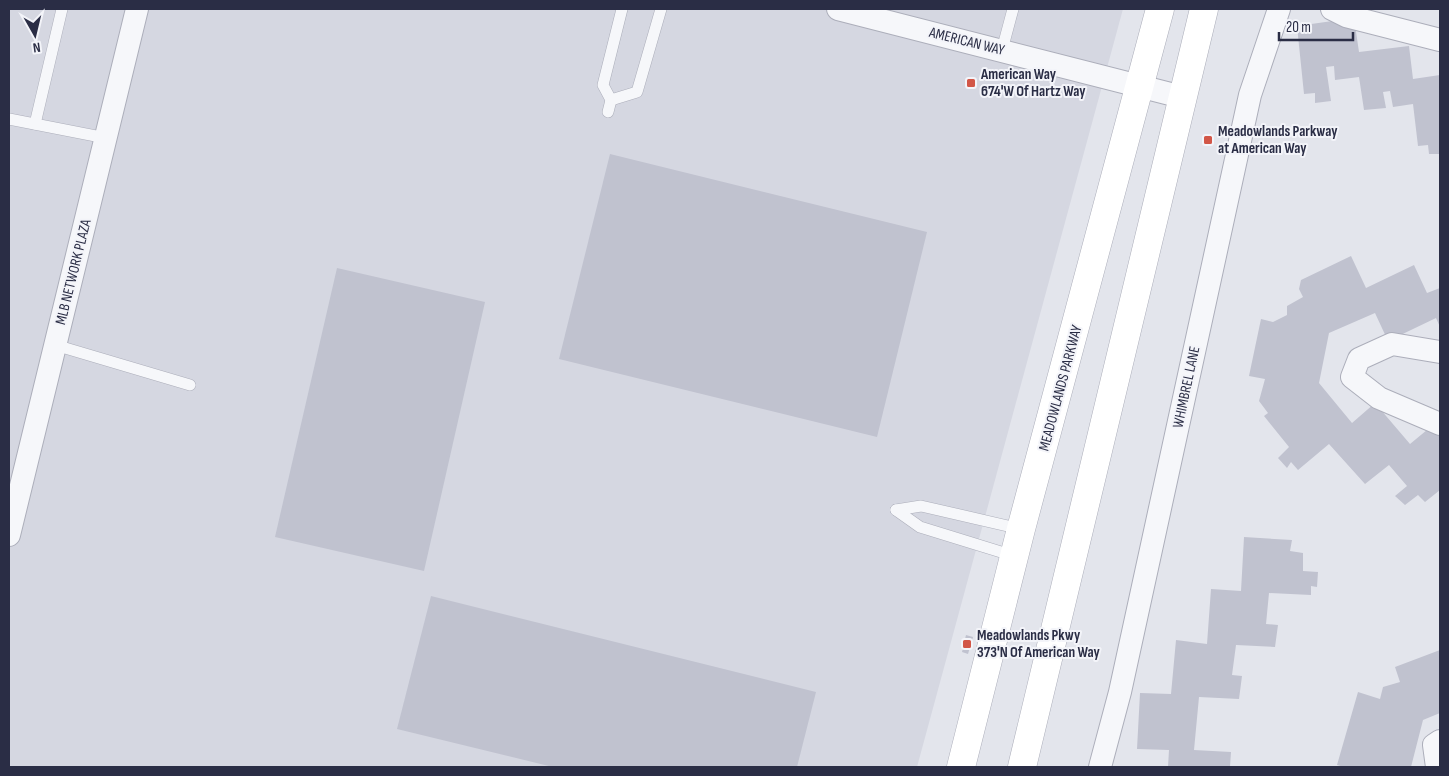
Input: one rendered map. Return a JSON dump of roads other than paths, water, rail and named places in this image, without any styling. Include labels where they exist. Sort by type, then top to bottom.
[{"type":"main road","name":"MEADOWLANDS PARKWAY","points":[[961,767],[1021,529],[1160,9]]},
{"type":"main road","points":[[1022,767],[1204,9]]},
{"type":"street","name":"MLB NETWORK PLAZA","points":[[9,535],[137,9]]},
{"type":"street","name":"AMERICAN WAY","points":[[838,9],[1002,50],[1140,88],[1182,97]]},
{"type":"street","name":"WHIMBREL LANE","points":[[1100,767],[1120,692],[1250,95],[1279,9]]},
{"type":"street","points":[[1332,9],[1346,16],[1440,40]]},
{"type":"street","points":[[1440,352],[1392,344],[1359,359],[1352,378],[1379,398],[1440,424]]},
{"type":"street","points":[[1438,767],[1434,745],[1440,741]]},
{"type":"lane","points":[[35,124],[62,9]]},
{"type":"lane","points":[[608,112],[611,100],[603,84],[622,9]]},
{"type":"lane","points":[[611,100],[637,92],[661,9]]},
{"type":"lane","points":[[1002,50],[1013,9]]},
{"type":"lane","points":[[9,119],[106,138]]},
{"type":"lane","points":[[55,346],[190,385]]},
{"type":"lane","points":[[1015,556],[920,527],[896,510],[921,506],[1021,529]]},
{"type":"place","name":"American Way 674'W Of Hartz Way","points":[[971,83]]},
{"type":"place","name":"Meadowlands Parkway at American Way","points":[[1208,140]]},
{"type":"place","name":"Meadowlands Pkwy 373'N Of American Way","points":[[967,644]]}]
